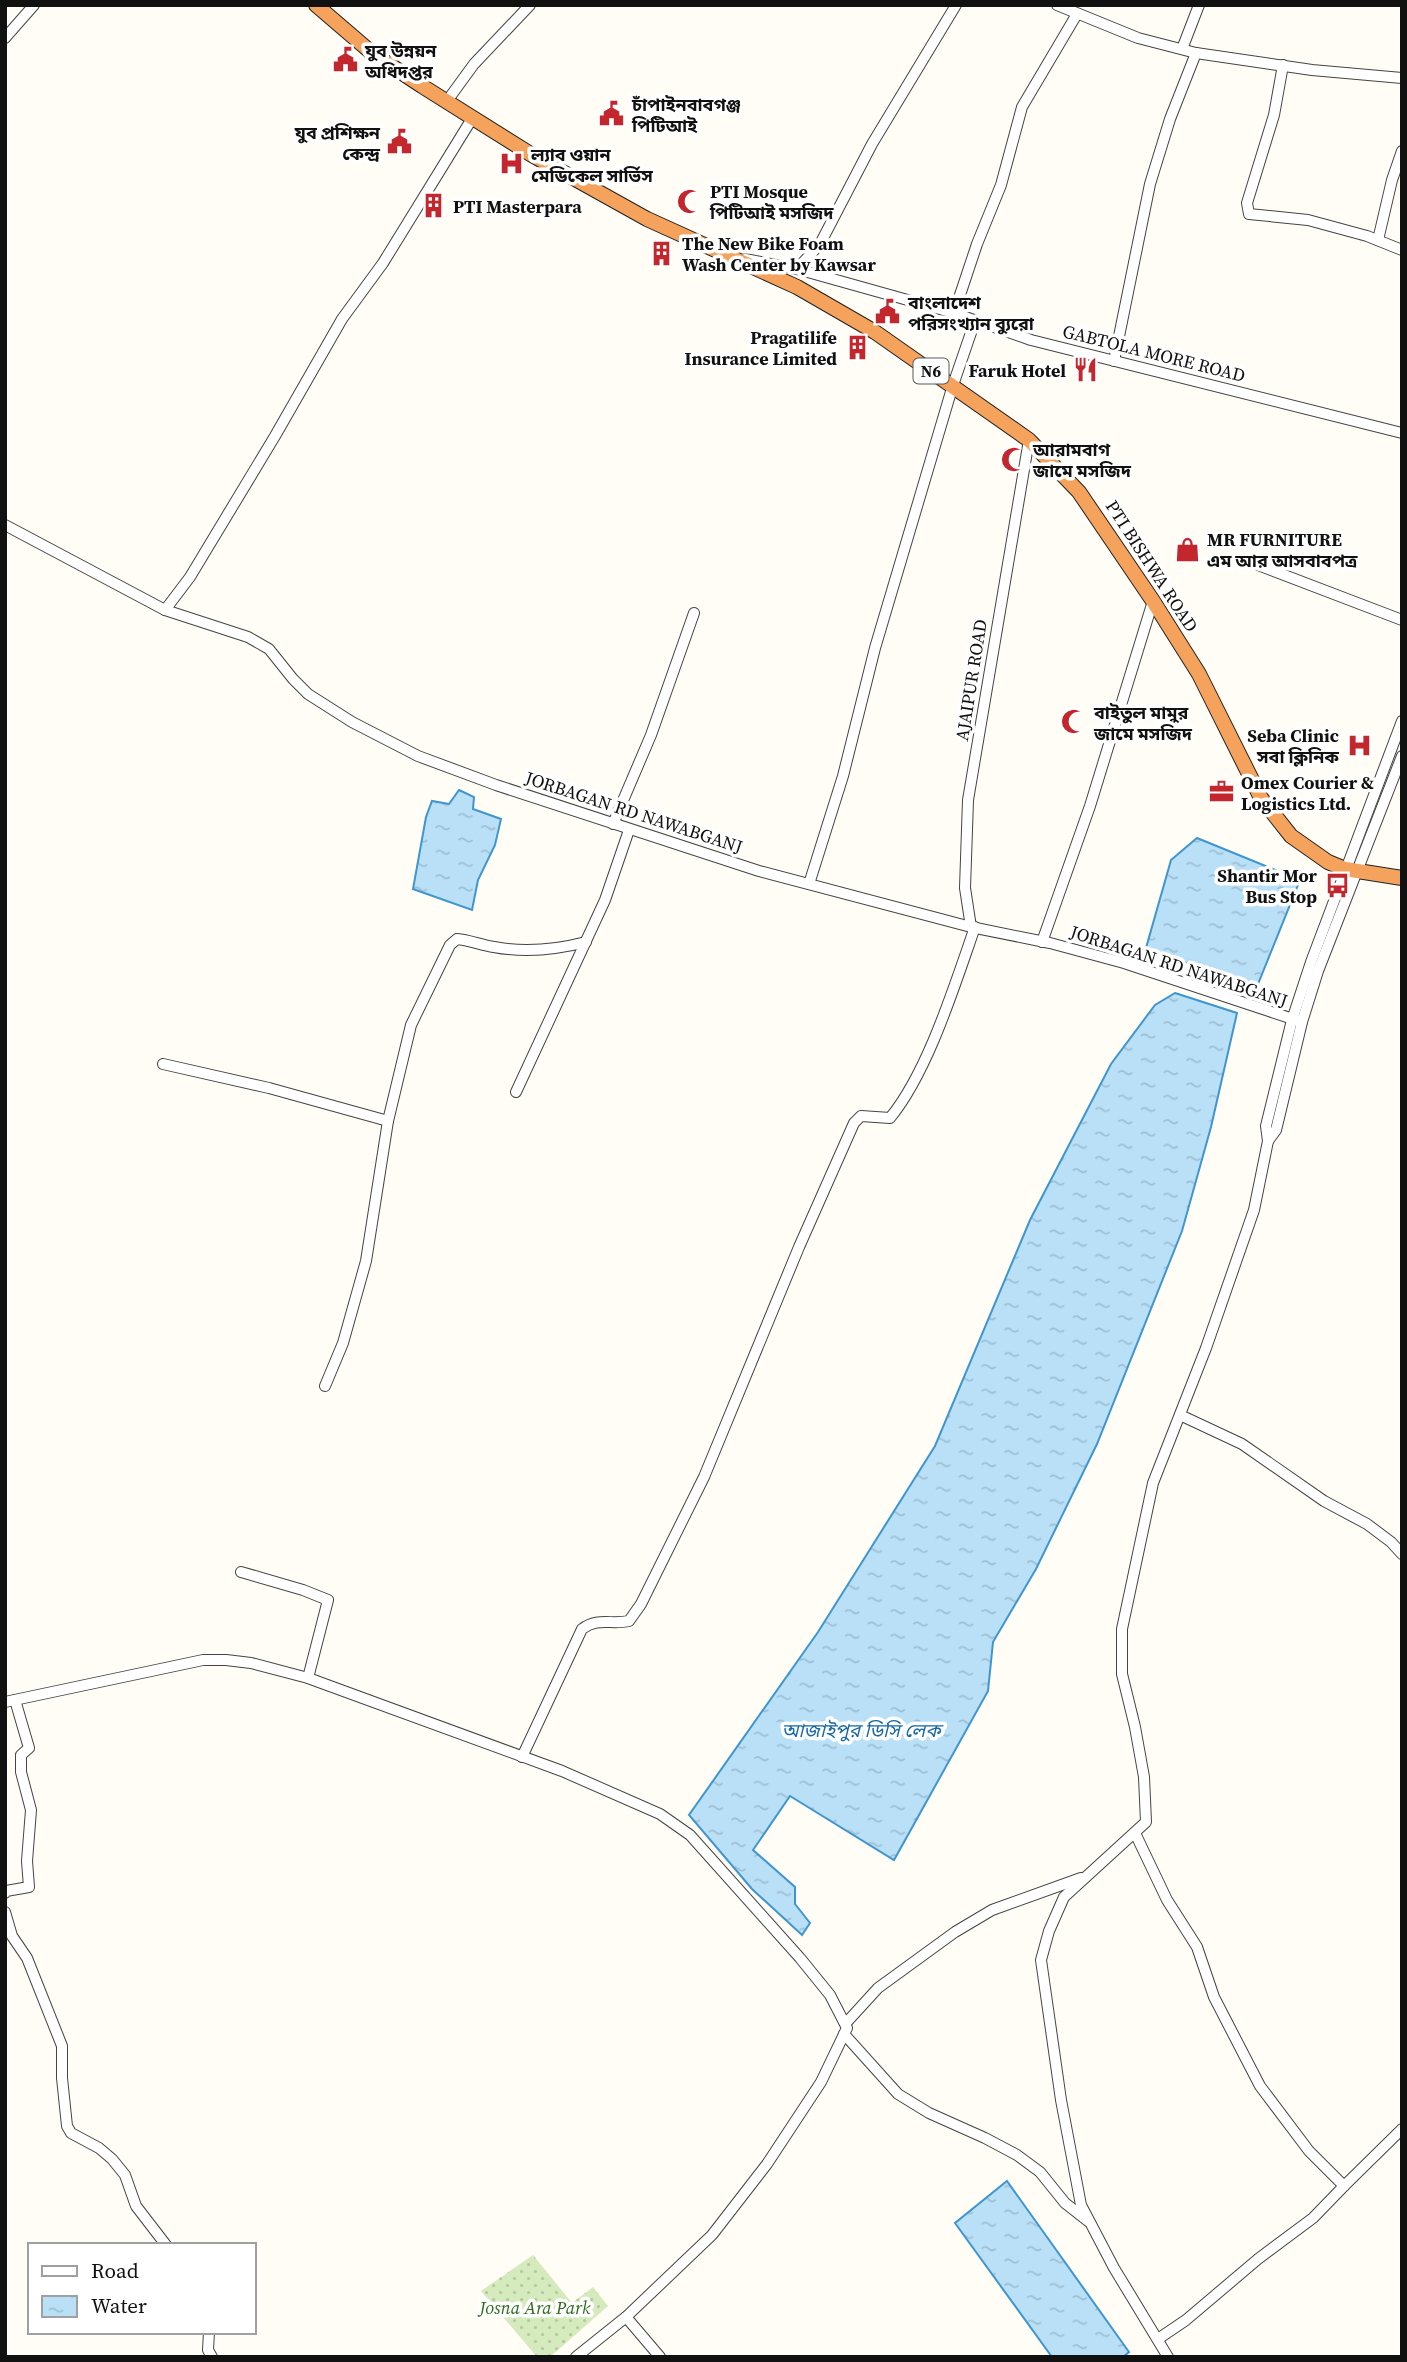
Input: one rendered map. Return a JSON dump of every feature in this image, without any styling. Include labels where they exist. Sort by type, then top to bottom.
[{"type":"highway","name":"PTI BISHWA ROAD","points":[[316,5],[372,53],[532,155],[647,219],[797,287],[875,332],[1029,440],[1079,492],[1153,601],[1199,674],[1261,798],[1292,836],[1328,862],[1351,870],[1402,878]]},
{"type":"street","points":[[5,38],[34,5]]},
{"type":"street","points":[[447,102],[474,64],[530,5]]},
{"type":"street","points":[[797,269],[820,244],[872,144],[956,5]]},
{"type":"street","points":[[1057,5],[1138,38],[1196,52],[1402,78]]},
{"type":"street","points":[[1182,49],[1199,5]]},
{"type":"street","points":[[954,313],[977,244],[1001,185],[1022,107],[1077,14]]},
{"type":"street","points":[[1114,361],[1150,184],[1170,119],[1196,52]]},
{"type":"street","points":[[1283,65],[1274,115],[1247,203],[1249,214],[1308,220],[1378,240],[1402,250]]},
{"type":"street","points":[[165,610],[196,567],[342,318],[383,263],[473,117]]},
{"type":"street","points":[[1378,240],[1392,180],[1402,151]]},
{"type":"street","name":"GABTOLA MORE ROAD","points":[[738,260],[747,259],[797,269],[954,313],[1031,340],[1402,433]]},
{"type":"street","points":[[808,884],[843,776],[875,648],[953,385],[975,321]]},
{"type":"street","name":"AJAIPUR ROAD","points":[[973,927],[965,888],[968,800],[1029,440]]},
{"type":"street","name":"JORBAGAN RD NAWABGANJ","points":[[5,524],[165,610],[248,637],[269,649],[308,694],[352,722],[418,756],[629,830],[759,871],[1124,963],[1297,1021]]},
{"type":"street","points":[[1245,560],[1402,620]]},
{"type":"street","points":[[1042,942],[1090,806],[1153,601]]},
{"type":"street","points":[[613,824],[651,735],[694,613]]},
{"type":"street","points":[[1168,2357],[1114,2268],[1081,2205],[1061,2100],[1041,1961],[1049,1931],[1064,1897],[1146,1822],[1144,1777],[1122,1674],[1122,1629],[1153,1483],[1206,1348],[1254,1210],[1268,1141],[1266,1126],[1297,1021],[1318,971],[1402,721]]},
{"type":"street","points":[[1351,870],[1402,756]]},
{"type":"street","points":[[516,1092],[605,900],[629,830]]},
{"type":"street","points":[[522,1757],[582,1629],[591,1622],[629,1621],[641,1604],[704,1476],[815,1209],[854,1123],[860,1116],[890,1118],[896,1110],[920,1069],[951,993],[973,927]]},
{"type":"street","points":[[325,1386],[343,1343],[366,1261],[388,1121],[411,1025],[450,945],[457,939],[463,939],[493,947],[530,951],[559,949],[586,942]]},
{"type":"street","points":[[163,1063],[269,1088],[388,1121]]},
{"type":"street","points":[[1180,1415],[1242,1444],[1324,1501],[1367,1524],[1402,1554]]},
{"type":"street","points":[[241,1572],[328,1600],[308,1678]]},
{"type":"street","points":[[5,1893],[29,1887],[27,1861],[32,1810],[21,1772],[21,1755],[29,1748],[10,1701],[203,1660],[251,1663],[308,1678],[562,1772],[660,1814],[690,1835],[800,1958],[830,1995],[845,2029],[898,2094],[929,2113],[985,2137],[1017,2155],[1040,2172],[1065,2203],[1090,2223]]},
{"type":"street","points":[[1135,1833],[1167,1900],[1197,1947],[1214,1997],[1260,2086],[1308,2151],[1344,2186]]},
{"type":"street","points":[[576,2357],[625,2317],[712,2235],[766,2164],[821,2082],[845,2029],[878,1988],[955,1932],[992,1910],[1088,1876]]},
{"type":"street","points":[[5,1912],[12,1936],[27,1958],[62,2046],[67,2126],[71,2133],[99,2148],[125,2175],[136,2206],[164,2243]]},
{"type":"street","points":[[1157,2339],[1186,2320],[1258,2259],[1312,2218],[1402,2129]]},
{"type":"street","points":[[625,2317],[660,2357]]},
{"type":"street","points":[[208,2334],[208,2350],[212,2357]]},
{"type":"green space","name":"Josna Ara Park","points":[[533,2255],[572,2303],[593,2287],[608,2306],[550,2357],[537,2357],[481,2291]]},
{"type":"water","points":[[459,790],[474,797],[473,809],[501,819],[495,845],[478,880],[472,910],[413,889],[426,817],[432,801],[449,804]]},
{"type":"water","points":[[1197,838],[1300,880],[1256,989],[1146,948],[1171,860]]},
{"type":"water","name":"আজাইপুর ডিসি লেক","points":[[1175,993],[1237,1013],[1211,1127],[1182,1231],[1097,1444],[1036,1569],[993,1642],[988,1691],[894,1860],[790,1796],[753,1850],[795,1887],[795,1904],[810,1923],[802,1935],[752,1889],[689,1815],[818,1632],[935,1446],[1030,1220],[1111,1064],[1155,1005]]},
{"type":"water","points":[[1007,2181],[1129,2352],[1123,2357],[1052,2357],[955,2223]]},
{"type":"place","name":"যুব উন্নয়ন অধিদপ্তর","points":[[345,60]]},
{"type":"place","name":"চাঁপাইনবাবগঞ্জ পিটিআই","points":[[612,114]]},
{"type":"place","name":"যুব প্রশিক্ষন কেন্দ্র","points":[[400,142]]},
{"type":"place","name":"ল্যাব ওয়ান মেডিকেল সার্ভিস","points":[[511,164]]},
{"type":"place","name":"PTI Mosque পিটিআই মসজিদ","points":[[690,201]]},
{"type":"place","name":"PTI Masterpara","points":[[433,206]]},
{"type":"place","name":"The New Bike Foam Wash Center by Kawsar","points":[[662,253]]},
{"type":"place","name":"বাংলাদেশ পরিসংখ্যান ব্যুরো","points":[[888,312]]},
{"type":"place","name":"Pragatilife Insurance Limited","points":[[857,347]]},
{"type":"place","name":"Faruk Hotel","points":[[1086,370]]},
{"type":"place","name":"আরামবাগ জামে মসজিদ","points":[[1013,459]]},
{"type":"place","name":"MR FURNITURE এম আর আসবাবপত্র","points":[[1187,549]]},
{"type":"place","name":"বাইতুল মামুর জামে মসজিদ","points":[[1074,722]]},
{"type":"place","name":"Seba Clinic সবা ক্লিনিক","points":[[1359,745]]},
{"type":"place","name":"Omex Courier & Logistics Ltd.","points":[[1221,792]]},
{"type":"place","name":"Shantir Mor Bus Stop","points":[[1337,885]]}]
